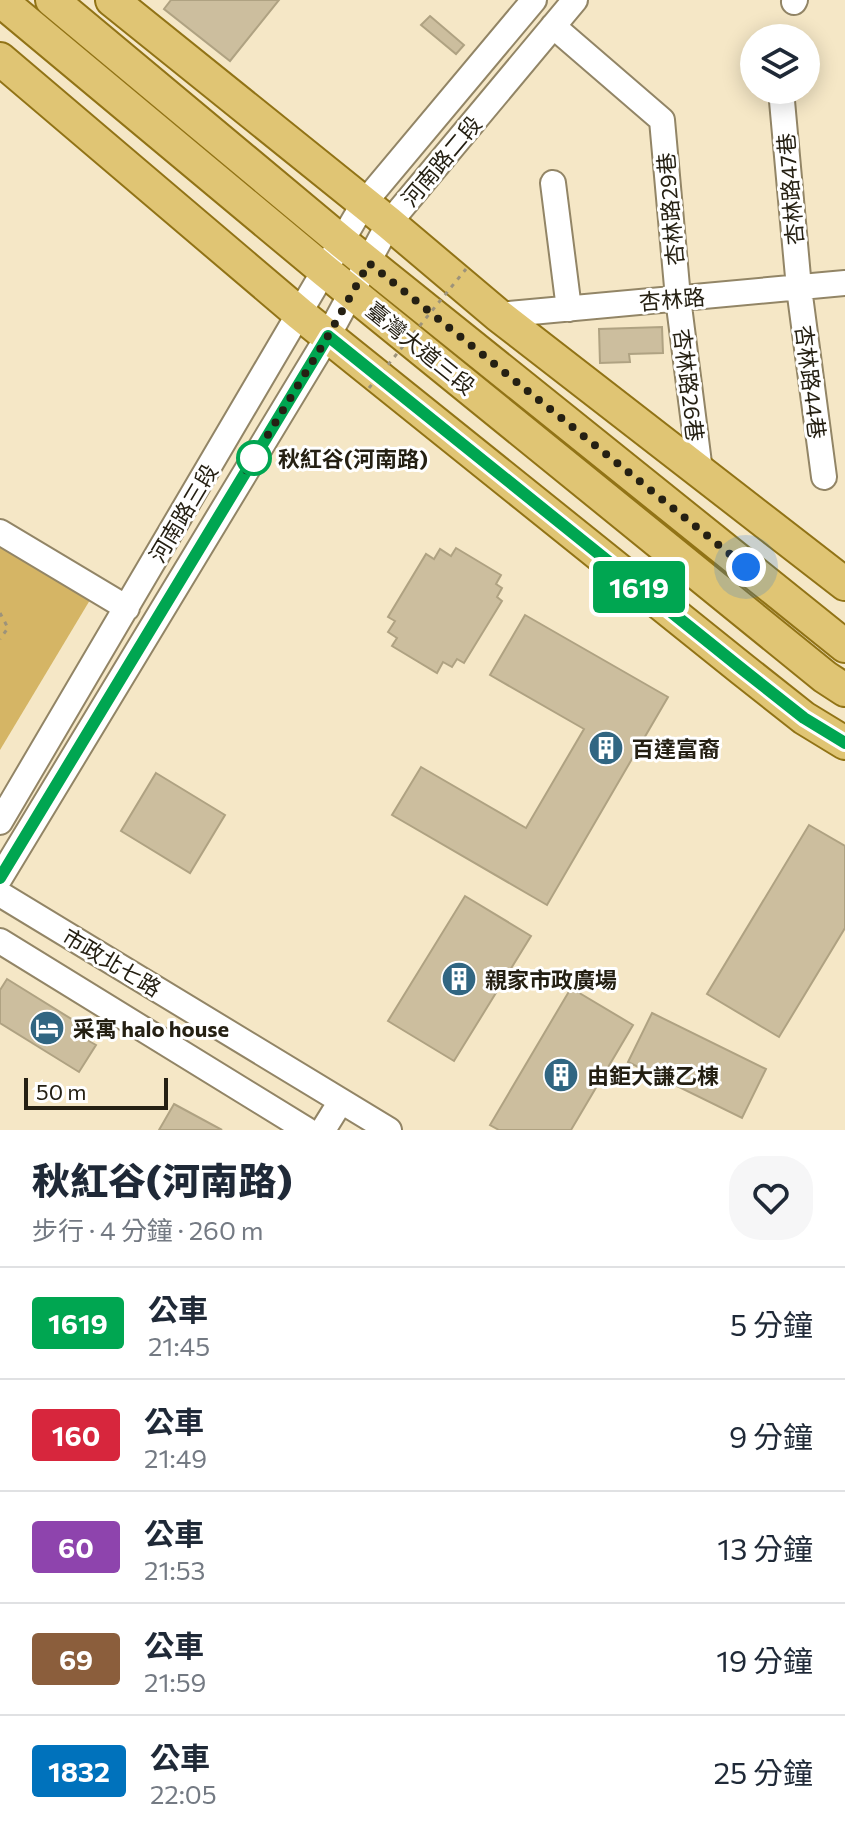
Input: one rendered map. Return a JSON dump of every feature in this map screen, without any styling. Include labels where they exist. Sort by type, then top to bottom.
[{"type":"main road","name":"臺灣大道三段","points":[[0,0],[325,271],[813,668],[845,690]]},
{"type":"main road","name":"臺灣大道三段","points":[[52,0],[342,242],[845,646]]},
{"type":"main road","points":[[112,0],[498,315],[845,584]]},
{"type":"main road","points":[[0,59],[300,314],[804,718],[845,743]]},
{"type":"street","name":"河南路二段","points":[[364,203],[534,0]]},
{"type":"street","name":"河南路二段","points":[[328,336],[389,223],[575,0]]},
{"type":"street","name":"杏林路29巷","points":[[553,26],[662,120],[678,298]]},
{"type":"street","name":"杏林路47巷","points":[[782,104],[799,288]]},
{"type":"street","points":[[553,183],[569,309]]},
{"type":"street","name":"河南路三段","points":[[0,822],[364,203]]},
{"type":"street","name":"杏林路","points":[[498,315],[845,283]]},
{"type":"street","name":"杏林路44巷","points":[[799,288],[824,477]]},
{"type":"street","name":"杏林路26巷","points":[[678,298],[700,471]]},
{"type":"street","name":"河南路三段","points":[[0,878],[328,336]]},
{"type":"street","points":[[0,532],[127,608]]},
{"type":"street","name":"市政北七路","points":[[0,894],[389,1130]]},
{"type":"street","name":"市政北七路","points":[[0,941],[307,1130]]},
{"type":"street","points":[[323,1130],[341,1101]]},
{"type":"path","points":[[369,388],[466,269]]},
{"type":"path","points":[[0,613],[8,628],[0,639]]},
{"type":"shaded area","points":[[0,533],[93,595],[0,750]]},
{"type":"building","points":[[171,0],[279,0],[230,61],[164,9]]},
{"type":"building","points":[[430,16],[464,45],[456,54],[421,25]]},
{"type":"building","points":[[662,327],[663,353],[629,354],[630,362],[600,363],[599,329]]},
{"type":"building","points":[[456,548],[501,575],[496,584],[502,588],[497,597],[502,601],[464,663],[457,659],[452,667],[443,662],[437,673],[392,646],[397,638],[388,632],[395,621],[388,617],[426,554],[434,559],[440,549],[451,556]]},
{"type":"building","name":"百達富裔","points":[[525,615],[668,697],[547,905],[392,815],[421,767],[526,828],[584,729],[490,675]]},
{"type":"building","points":[[156,773],[225,815],[190,873],[121,831]]},
{"type":"building","points":[[809,825],[845,846],[845,928],[779,1037],[707,994]]},
{"type":"building","name":"親家市政廣場","points":[[465,896],[531,936],[454,1061],[388,1021]]},
{"type":"building","name":"采寓 halo house","points":[[7,979],[94,1033],[89,1041],[96,1045],[79,1072],[0,1023],[0,990]]},
{"type":"building","name":"由鉅大謙乙棟","points":[[571,988],[633,1025],[571,1130],[499,1130],[490,1125]]},
{"type":"building","points":[[652,1013],[766,1069],[742,1118],[628,1062]]},
{"type":"building","points":[[174,1104],[222,1130],[159,1130]]},
{"type":"bus line","name":"1619","points":[[0,878],[328,336],[804,718],[845,743]]},
{"type":"place","name":"秋紅谷(河南路)","points":[[254,458]]},
{"type":"place","name":"百達富裔","points":[[606,748]]},
{"type":"place","name":"親家市政廣場","points":[[459,979]]},
{"type":"place","name":"采寓 halo house","points":[[47,1028]]},
{"type":"place","name":"由鉅大謙乙棟","points":[[561,1075]]},
{"type":"route","points":[[254,458],[246,471],[369,263],[746,567]]}]
